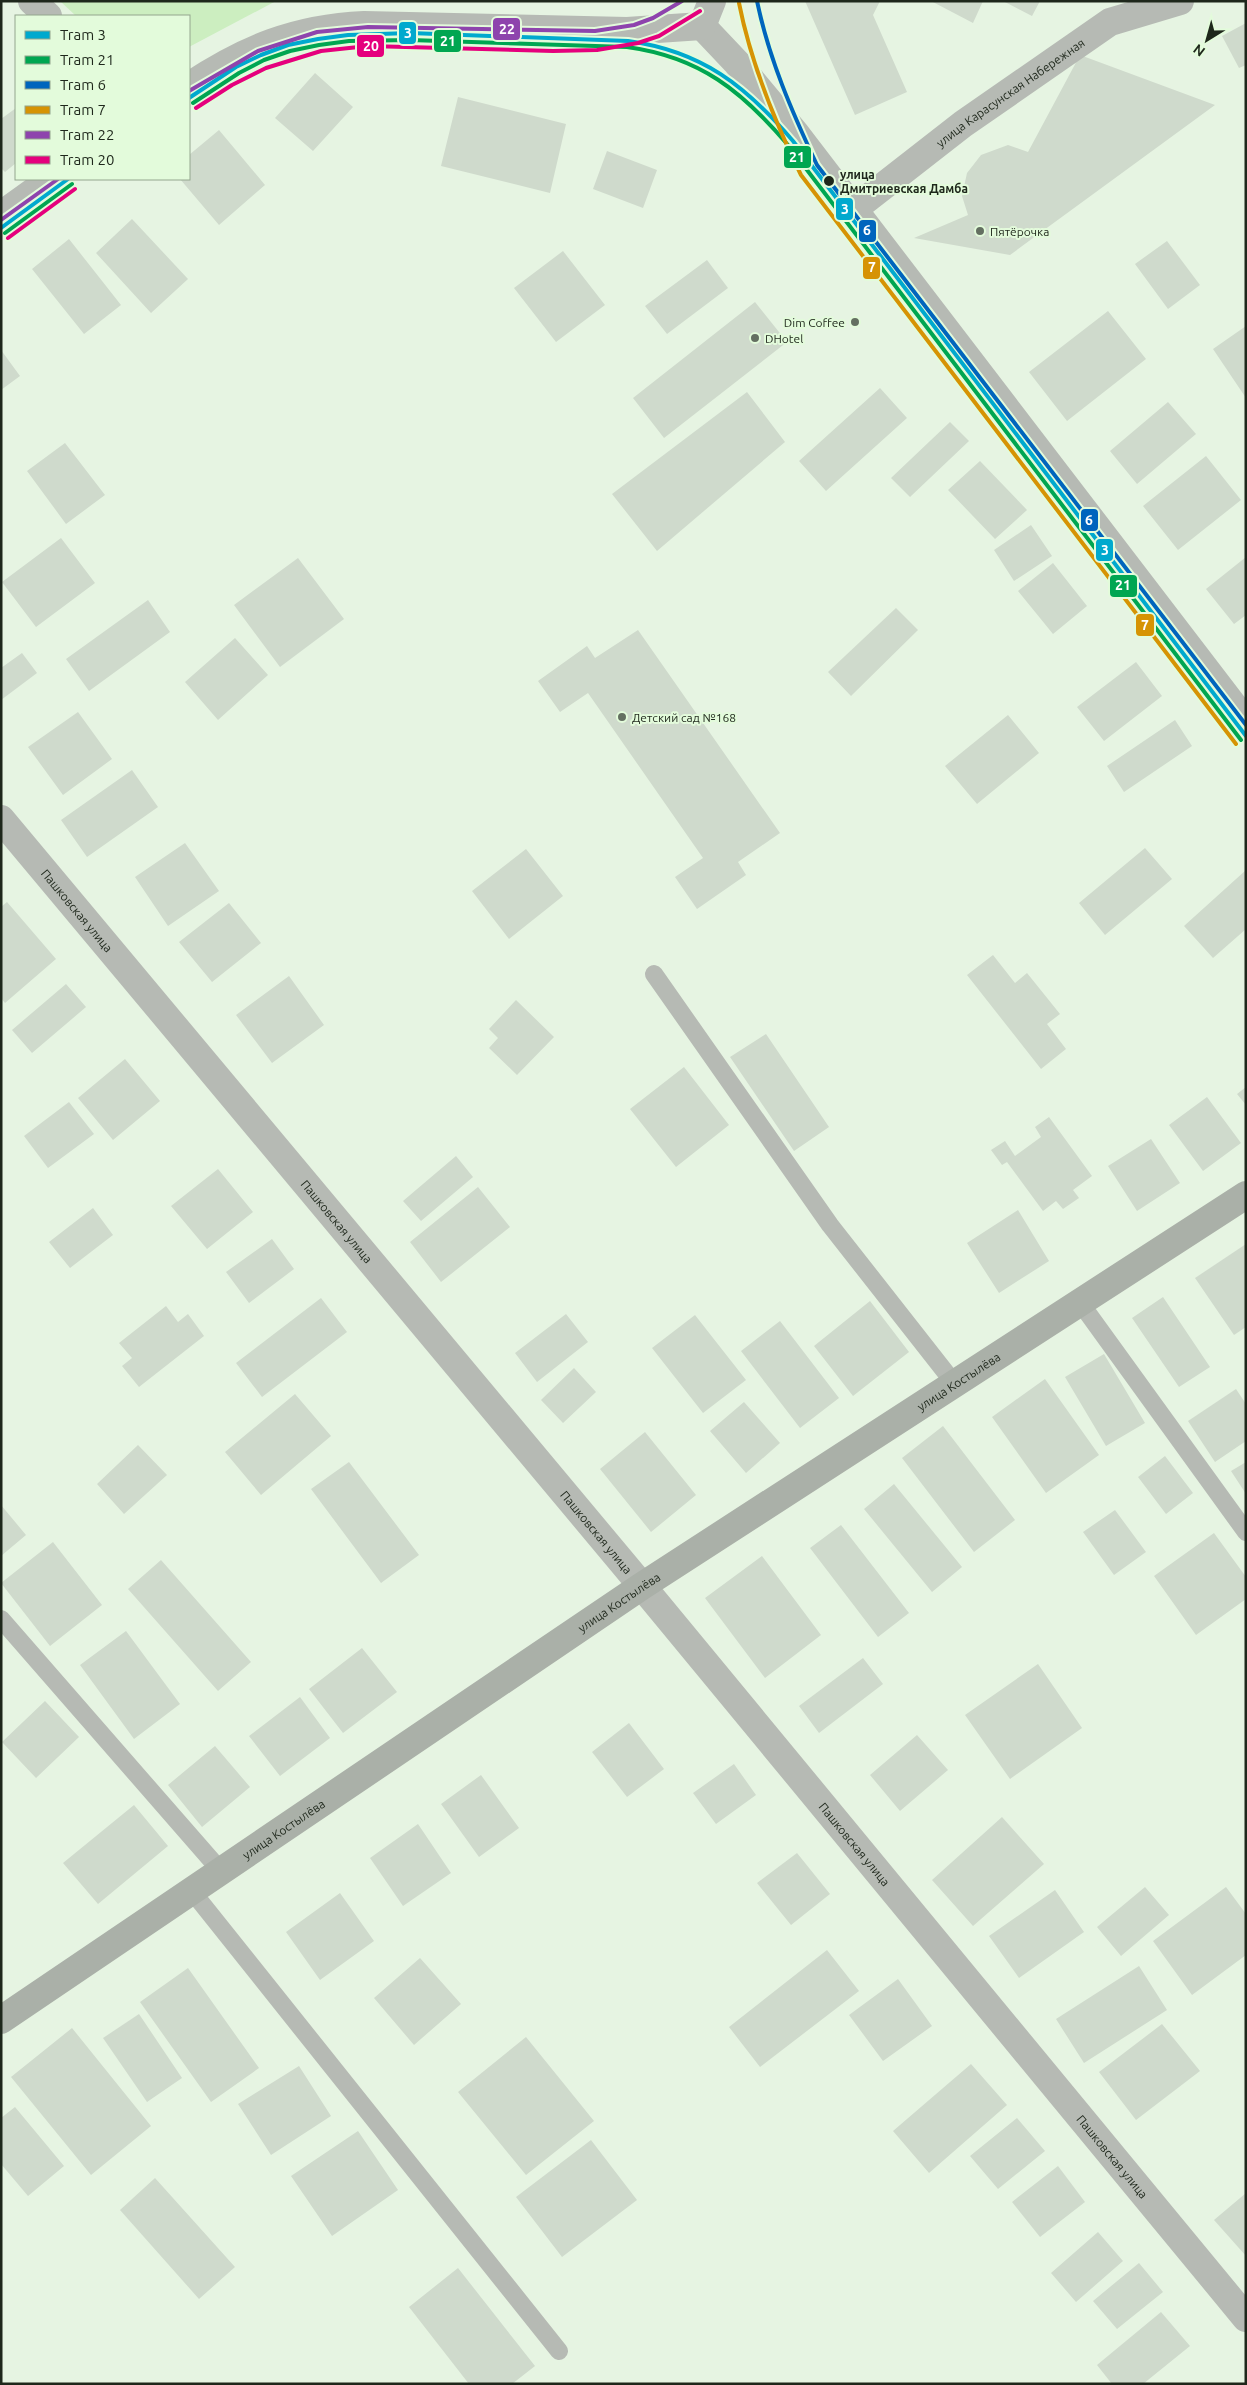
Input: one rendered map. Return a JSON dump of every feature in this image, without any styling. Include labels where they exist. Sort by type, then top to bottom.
[{"type":"main road","name":"улица Костылёва","points":[[1,2020],[642,1586],[1246,1195]]},
{"type":"street","points":[[32,1],[47,15]]},
{"type":"street","name":"улица Карасунская Набережная","points":[[854,209],[963,124],[1110,22],[1180,1]]},
{"type":"street","points":[[190,85],[258,46],[294,34],[342,26],[627,31],[707,14],[737,64],[790,127],[854,209],[1246,722]]},
{"type":"street","points":[[1,215],[50,180]]},
{"type":"street","name":"Пашковская улица","points":[[5,831],[642,1586],[1246,2318]]},
{"type":"lane","points":[[654,974],[830,1225],[954,1383]]},
{"type":"lane","points":[[1079,1302],[1246,1532]]},
{"type":"lane","points":[[1,1619],[220,1870]]},
{"type":"lane","points":[[191,1890],[560,2351]]},
{"type":"green space","points":[[60,1],[276,1],[190,46],[190,15],[75,15]]},
{"type":"building","points":[[805,1],[880,1],[873,15],[907,92],[855,115]]},
{"type":"building","points":[[931,1],[983,1],[973,23]]},
{"type":"building","points":[[1003,1],[1040,1],[1032,16]]},
{"type":"building","points":[[1246,23],[1246,65],[1239,68],[1222,36]]},
{"type":"building","points":[[1080,55],[1215,105],[1010,255],[914,238],[968,215],[962,196],[967,173],[981,155],[1008,145],[1028,152]]},
{"type":"building","points":[[315,73],[353,107],[313,151],[275,118]]},
{"type":"building","points":[[458,97],[566,124],[550,193],[441,166]]},
{"type":"building","points":[[15,109],[15,164],[5,172],[1,168],[1,119]]},
{"type":"building","points":[[219,130],[265,185],[219,225],[181,180],[190,180],[190,154]]},
{"type":"building","points":[[607,151],[657,170],[643,208],[593,189]]},
{"type":"building","points":[[132,219],[188,279],[151,313],[96,253]]},
{"type":"building","points":[[69,239],[121,305],[84,334],[32,269]]},
{"type":"building","points":[[1167,241],[1200,285],[1168,309],[1135,264]]},
{"type":"building","points":[[563,251],[605,305],[556,342],[514,288]]},
{"type":"building","points":[[707,260],[728,288],[667,334],[645,306]]},
{"type":"building","points":[[755,302],[787,342],[664,438],[633,398]]},
{"type":"building","points":[[1108,311],[1146,359],[1067,421],[1029,372]]},
{"type":"building","points":[[1246,326],[1246,398],[1213,349]]},
{"type":"building","points":[[1,350],[20,376],[1,390]]},
{"type":"building","points":[[880,388],[907,418],[826,491],[799,461]]},
{"type":"building","points":[[747,392],[785,442],[657,551],[612,494]]},
{"type":"building","points":[[1168,402],[1196,434],[1137,484],[1110,451]]},
{"type":"building","points":[[950,422],[969,441],[910,497],[891,478]]},
{"type":"building","points":[[65,443],[105,495],[66,524],[27,471]]},
{"type":"building","points":[[1206,456],[1241,500],[1178,550],[1143,506]]},
{"type":"building","points":[[980,461],[1027,510],[995,539],[948,490]]},
{"type":"building","points":[[1031,525],[1052,556],[1014,581],[994,550]]},
{"type":"building","points":[[61,538],[95,583],[36,627],[2,582]]},
{"type":"building","points":[[1246,557],[1246,615],[1234,624],[1206,589]]},
{"type":"building","points":[[298,558],[344,619],[280,667],[234,605]]},
{"type":"building","points":[[1053,563],[1087,606],[1053,634],[1018,591]]},
{"type":"building","points":[[148,600],[170,632],[89,691],[66,659]]},
{"type":"building","points":[[896,608],[918,630],[851,696],[828,672]]},
{"type":"building","points":[[638,630],[780,833],[738,862],[746,875],[697,909],[675,877],[703,858],[588,693],[560,712],[538,681],[587,646],[595,658]]},
{"type":"building","points":[[235,638],[268,675],[218,720],[185,682]]},
{"type":"building","points":[[22,653],[37,673],[1,700],[1,668]]},
{"type":"building","points":[[1136,662],[1162,696],[1104,741],[1077,707]]},
{"type":"building","points":[[78,712],[112,759],[63,795],[28,747]]},
{"type":"building","points":[[1008,715],[1039,753],[977,804],[945,766]]},
{"type":"building","points":[[1175,720],[1192,746],[1124,792],[1107,766]]},
{"type":"building","points":[[132,770],[158,807],[87,857],[61,820]]},
{"type":"building","points":[[185,843],[219,891],[168,926],[135,877]]},
{"type":"building","points":[[1145,848],[1172,879],[1105,935],[1079,903]]},
{"type":"building","points":[[526,849],[563,896],[509,939],[472,891]]},
{"type":"building","points":[[1246,870],[1246,929],[1213,958],[1184,926]]},
{"type":"building","points":[[7,902],[56,959],[5,1003],[1,998],[1,907]]},
{"type":"building","points":[[229,903],[261,943],[212,982],[179,942]]},
{"type":"building","points":[[993,955],[1015,983],[1027,973],[1060,1014],[1047,1024],[1066,1049],[1041,1069],[967,975]]},
{"type":"building","points":[[289,976],[324,1025],[272,1063],[236,1015]]},
{"type":"building","points":[[66,984],[86,1007],[32,1053],[12,1030]]},
{"type":"building","points":[[516,1000],[554,1037],[517,1075],[489,1048],[498,1038],[489,1029]]},
{"type":"building","points":[[766,1034],[829,1127],[794,1151],[730,1057]]},
{"type":"building","points":[[125,1059],[160,1101],[113,1140],[78,1098]]},
{"type":"building","points":[[684,1067],[729,1125],[676,1167],[630,1109]]},
{"type":"building","points":[[1246,1087],[1246,1105],[1237,1094]]},
{"type":"building","points":[[1207,1097],[1241,1143],[1203,1171],[1169,1125]]},
{"type":"building","points":[[69,1102],[94,1134],[48,1168],[24,1136]]},
{"type":"building","points":[[1049,1117],[1092,1176],[1073,1190],[1079,1198],[1063,1209],[1056,1201],[1043,1211],[1007,1162],[1002,1165],[991,1150],[1005,1141],[1015,1156],[1041,1137],[1035,1127]]},
{"type":"building","points":[[1151,1139],[1180,1183],[1137,1211],[1108,1166]]},
{"type":"building","points":[[456,1156],[473,1177],[421,1221],[403,1201]]},
{"type":"building","points":[[218,1169],[253,1212],[207,1249],[171,1206]]},
{"type":"building","points":[[478,1187],[510,1227],[441,1282],[410,1242]]},
{"type":"building","points":[[93,1208],[113,1235],[70,1268],[49,1242]]},
{"type":"building","points":[[1018,1210],[1049,1261],[999,1293],[967,1243]]},
{"type":"building","points":[[272,1239],[294,1269],[249,1303],[226,1272]]},
{"type":"building","points":[[1246,1244],[1246,1327],[1234,1335],[1195,1278]]},
{"type":"building","points":[[1163,1297],[1210,1367],[1179,1387],[1132,1318]]},
{"type":"building","points":[[321,1298],[347,1332],[262,1397],[236,1363]]},
{"type":"building","points":[[870,1301],[909,1352],[853,1396],[814,1346]]},
{"type":"building","points":[[166,1306],[178,1322],[188,1314],[204,1336],[139,1387],[122,1366],[132,1358],[119,1343]]},
{"type":"building","points":[[566,1314],[588,1342],[537,1382],[515,1353]]},
{"type":"building","points":[[695,1315],[746,1380],[703,1413],[652,1348]]},
{"type":"building","points":[[780,1321],[839,1398],[800,1428],[741,1351]]},
{"type":"building","points":[[1104,1354],[1145,1423],[1106,1446],[1065,1377]]},
{"type":"building","points":[[574,1368],[596,1392],[563,1423],[541,1400]]},
{"type":"building","points":[[1045,1379],[1099,1455],[1046,1493],[992,1417]]},
{"type":"building","points":[[1236,1389],[1246,1404],[1246,1441],[1215,1462],[1188,1421]]},
{"type":"building","points":[[295,1394],[331,1436],[261,1495],[225,1452]]},
{"type":"building","points":[[744,1402],[780,1443],[746,1473],[710,1431]]},
{"type":"building","points":[[943,1426],[1015,1520],[974,1552],[902,1458]]},
{"type":"building","points":[[645,1432],[696,1495],[651,1532],[600,1469]]},
{"type":"building","points":[[138,1445],[167,1475],[124,1514],[97,1484]]},
{"type":"building","points":[[1165,1456],[1193,1493],[1166,1514],[1138,1477]]},
{"type":"building","points":[[349,1462],[419,1555],[381,1583],[311,1489]]},
{"type":"building","points":[[1246,1462],[1246,1494],[1231,1471]]},
{"type":"building","points":[[894,1484],[962,1567],[932,1592],[864,1509]]},
{"type":"building","points":[[1,1505],[26,1535],[1,1556]]},
{"type":"building","points":[[1115,1510],[1146,1552],[1114,1575],[1083,1532]]},
{"type":"building","points":[[841,1525],[909,1613],[878,1637],[810,1548]]},
{"type":"building","points":[[1214,1533],[1246,1577],[1246,1599],[1196,1635],[1154,1576]]},
{"type":"building","points":[[53,1542],[102,1605],[50,1646],[1,1583]]},
{"type":"building","points":[[762,1556],[821,1635],[765,1678],[705,1598]]},
{"type":"building","points":[[161,1560],[251,1662],[218,1691],[128,1589]]},
{"type":"building","points":[[126,1631],[180,1704],[134,1739],[80,1665]]},
{"type":"building","points":[[362,1648],[397,1692],[343,1733],[309,1689]]},
{"type":"building","points":[[863,1658],[883,1684],[819,1733],[799,1706]]},
{"type":"building","points":[[1038,1664],[1082,1728],[1010,1779],[965,1715]]},
{"type":"building","points":[[300,1697],[330,1738],[280,1776],[249,1736]]},
{"type":"building","points":[[45,1701],[79,1737],[36,1778],[2,1742]]},
{"type":"building","points":[[629,1723],[664,1769],[627,1797],[592,1752]]},
{"type":"building","points":[[917,1735],[948,1770],[900,1811],[870,1775]]},
{"type":"building","points":[[215,1746],[250,1787],[202,1827],[168,1785]]},
{"type":"building","points":[[734,1764],[756,1795],[716,1824],[693,1793]]},
{"type":"building","points":[[481,1775],[519,1828],[479,1857],[441,1804]]},
{"type":"building","points":[[134,1805],[168,1846],[98,1904],[63,1863]]},
{"type":"building","points":[[1002,1817],[1044,1864],[973,1926],[932,1880]]},
{"type":"building","points":[[418,1824],[451,1873],[403,1906],[370,1858]]},
{"type":"building","points":[[797,1853],[830,1894],[791,1925],[757,1883]]},
{"type":"building","points":[[1145,1887],[1169,1915],[1121,1956],[1097,1927]]},
{"type":"building","points":[[1226,1887],[1246,1914],[1246,1955],[1192,1995],[1153,1941]]},
{"type":"building","points":[[1055,1890],[1084,1932],[1019,1978],[989,1936]]},
{"type":"building","points":[[340,1893],[374,1941],[320,1980],[286,1932]]},
{"type":"building","points":[[827,1950],[859,1991],[760,2067],[729,2027]]},
{"type":"building","points":[[420,1958],[461,2004],[414,2045],[374,1998]]},
{"type":"building","points":[[1139,1966],[1167,2010],[1084,2063],[1056,2019]]},
{"type":"building","points":[[188,1968],[259,2068],[211,2102],[140,2002]]},
{"type":"building","points":[[898,1979],[932,2026],[883,2061],[849,2015]]},
{"type":"building","points":[[139,2014],[182,2078],[147,2102],[103,2038]]},
{"type":"building","points":[[1162,2024],[1200,2071],[1136,2120],[1099,2072]]},
{"type":"building","points":[[72,2028],[151,2126],[91,2175],[11,2077]]},
{"type":"building","points":[[526,2037],[594,2121],[526,2175],[458,2092]]},
{"type":"building","points":[[971,2064],[1007,2105],[929,2173],[893,2131]]},
{"type":"building","points":[[299,2066],[331,2116],[271,2155],[238,2104]]},
{"type":"building","points":[[15,2107],[64,2166],[28,2196],[1,2164],[1,2118]]},
{"type":"building","points":[[1017,2118],[1045,2151],[998,2189],[970,2156]]},
{"type":"building","points":[[358,2131],[398,2190],[332,2236],[291,2176]]},
{"type":"building","points":[[591,2140],[637,2200],[562,2257],[516,2197]]},
{"type":"building","points":[[1058,2166],[1085,2202],[1040,2237],[1012,2202]]},
{"type":"building","points":[[155,2178],[235,2267],[199,2299],[120,2210]]},
{"type":"building","points":[[1246,2193],[1246,2256],[1214,2220]]},
{"type":"building","points":[[1098,2232],[1123,2261],[1076,2302],[1051,2273]]},
{"type":"building","points":[[1139,2263],[1163,2292],[1117,2329],[1093,2301]]},
{"type":"building","points":[[458,2268],[535,2366],[512,2384],[469,2384],[409,2307]]},
{"type":"building","points":[[1161,2312],[1190,2346],[1143,2384],[1112,2384],[1097,2365]]},
{"type":"tram line","name":"22","points":[[190,90],[258,51],[317,32],[368,27],[595,31],[634,25],[653,18],[682,1]]},
{"type":"tram line","name":"6","points":[[757,1],[768,44],[782,85],[817,165],[1246,725]]},
{"type":"tram line","name":"7","points":[[739,3],[750,48],[764,91],[801,175],[1236,744]]},
{"type":"tram line","name":"20","points":[[196,108],[232,85],[266,68],[321,51],[368,46],[553,51],[597,50],[638,43],[659,36],[700,11]]},
{"type":"tram line","name":"3","points":[[190,97],[236,67],[261,55],[288,45],[348,35],[410,33],[628,41],[678,53],[721,74],[758,104],[793,141],[1246,736]]},
{"type":"tram line","name":"21","points":[[193,103],[239,73],[264,60],[290,51],[349,41],[410,40],[627,47],[676,59],[698,68],[718,80],[754,108],[788,145],[1241,740]]},
{"type":"tram line","name":"22","points":[[1,220],[57,180]]},
{"type":"tram line","name":"3","points":[[1,228],[67,180]]},
{"type":"tram line","name":"21","points":[[5,233],[72,184]]},
{"type":"tram line","name":"20","points":[[8,238],[75,189]]},
{"type":"place","name":"улица Дмитриевская Дамба","points":[[829,181]]},
{"type":"place","name":"Пятёрочка","points":[[980,231]]},
{"type":"place","name":"Dim Coffee","points":[[855,322]]},
{"type":"place","name":"DHotel","points":[[755,338]]},
{"type":"place","name":"Детский сад №168","points":[[622,717]]}]
